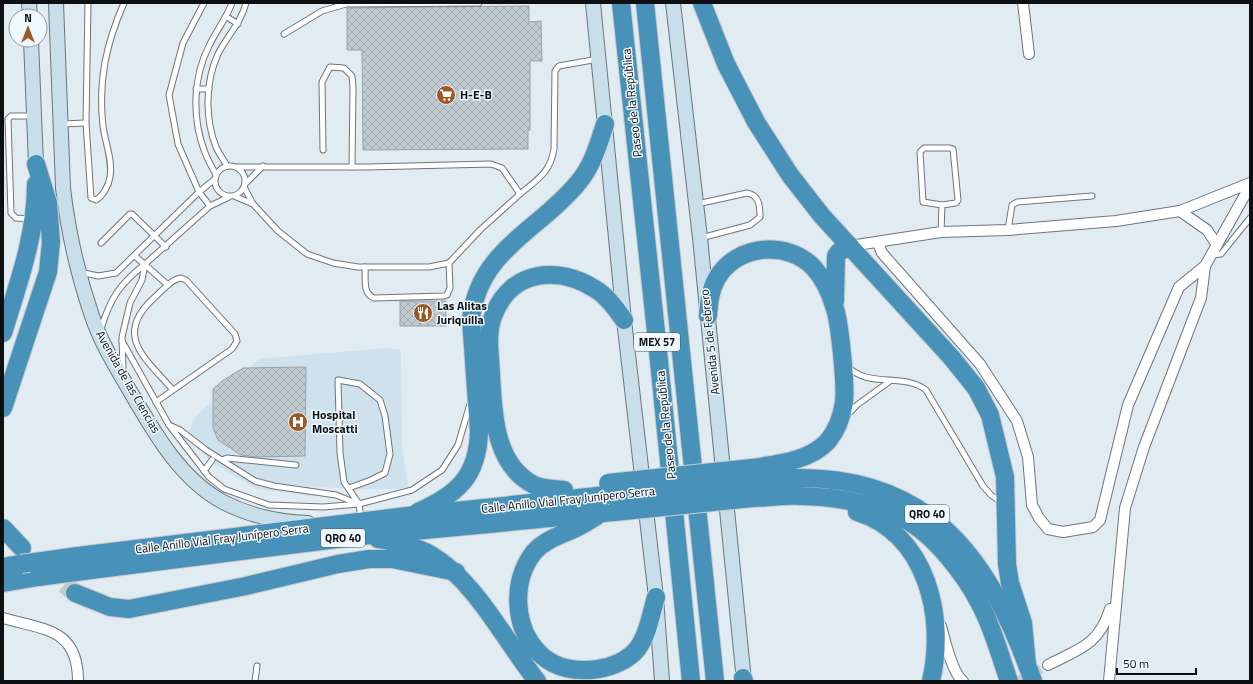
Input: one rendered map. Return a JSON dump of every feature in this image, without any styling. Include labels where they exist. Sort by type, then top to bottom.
[{"type":"highway","name":"Paseo de la República","points":[[621,3],[657,335],[691,681]]},
{"type":"highway","name":"Paseo de la República","points":[[645,3],[715,681]]},
{"type":"highway","points":[[702,3],[726,64],[756,122],[790,174],[817,210],[951,357],[976,388],[990,415],[1005,477],[1007,564],[1010,583],[1023,623],[1030,673]]},
{"type":"highway","points":[[407,516],[433,505],[455,491],[468,476],[475,463],[479,449],[479,431],[471,319],[473,304],[486,273],[498,257],[560,202],[577,184],[591,165],[605,124]]},
{"type":"highway","points":[[3,333],[30,245],[36,205],[36,164]]},
{"type":"highway","points":[[3,408],[48,272],[51,242],[48,203],[36,164]]},
{"type":"highway","points":[[752,483],[782,463],[808,455],[827,442],[839,423],[844,401],[842,360],[836,309],[836,256],[838,252],[850,246]]},
{"type":"highway","points":[[708,316],[709,297],[717,278],[724,269],[745,254],[769,249],[793,254],[814,268],[821,278],[836,309]]},
{"type":"highway","points":[[608,489],[564,490],[544,488],[534,485],[525,479],[511,463],[502,448],[493,416],[489,333],[494,314],[503,297],[517,284],[538,274],[558,274],[576,279],[596,289],[612,304],[624,320]]},
{"type":"highway","name":"Calle Anillo Vial Fray Junípero Serra","points":[[3,583],[38,577],[81,564],[336,525],[361,529],[407,516],[455,513],[608,489],[752,483],[794,478],[854,483],[887,492],[919,508],[945,528],[963,546],[987,578],[1012,628],[1030,673]]},
{"type":"highway","name":"Calle Anillo Vial Fray Junípero Serra","points":[[3,567],[22,556],[81,564],[361,529],[609,512],[752,483],[801,496],[841,500],[873,506],[906,520],[937,544],[961,572],[981,605],[1009,681]]},
{"type":"highway","points":[[455,513],[564,490]]},
{"type":"highway","points":[[801,496],[866,515],[894,531],[907,544],[924,573],[934,612],[936,639],[934,667],[931,681]]},
{"type":"highway","points":[[609,512],[577,528],[559,534],[534,552],[521,575],[518,595],[519,615],[523,629],[541,655],[563,668],[577,671],[607,668],[621,662],[637,650],[644,637],[656,597]]},
{"type":"highway","points":[[3,528],[22,556]]},
{"type":"highway","points":[[361,529],[430,554],[456,572],[473,592],[531,676]]},
{"type":"highway","points":[[75,593],[110,607],[129,609],[246,586],[338,564],[369,559],[392,559],[456,572]]},
{"type":"main road","name":"Avenida de las Ciencias","points":[[56,3],[65,202],[79,272],[92,315],[100,335],[123,379],[148,422],[178,465],[202,488],[223,502],[270,518],[296,522],[336,525]]},
{"type":"main road","points":[[593,3],[624,320],[656,597],[662,681]]},
{"type":"main road","name":"Avenida 5 de Febrero","points":[[673,3],[700,238],[744,680]]},
{"type":"main road","points":[[30,48],[36,164]]},
{"type":"street","points":[[1023,3],[1029,54]]},
{"type":"street","points":[[850,246],[878,243],[941,232],[1008,230],[1116,221],[1180,211],[1250,182]]},
{"type":"street","points":[[878,243],[882,253],[980,364],[1017,421],[1028,457],[1032,505],[1039,518],[1048,529],[1063,532],[1093,526],[1100,520],[1128,405],[1180,287],[1205,266],[1250,186]]},
{"type":"street","points":[[1180,211],[1206,230],[1216,245]]},
{"type":"street","points":[[1109,681],[1116,591],[1125,508],[1144,447],[1201,298],[1205,266]]},
{"type":"street","points":[[924,573],[952,663],[960,679],[963,681]]},
{"type":"street","points":[[1048,665],[1090,643],[1105,626],[1116,591]]},
{"type":"street","points":[[3,618],[53,633],[66,640],[72,649],[78,669],[78,681]]},
{"type":"lane","points":[[88,3],[86,124],[91,198],[96,200],[101,197],[110,178],[110,165],[103,126],[101,95],[103,67],[111,32],[124,3]]},
{"type":"lane","points":[[204,3],[183,44],[169,94],[178,144],[199,192],[210,206]]},
{"type":"lane","points":[[232,3],[227,17],[209,46],[200,72],[196,90],[196,119],[204,150],[215,177],[215,184],[220,193],[252,204]]},
{"type":"lane","points":[[227,166],[216,148],[209,118],[209,89],[211,71],[219,53],[238,24],[246,3]]},
{"type":"lane","points":[[284,34],[322,11],[346,4],[479,3]]},
{"type":"lane","points":[[227,17],[238,24]]},
{"type":"lane","points":[[237,167],[244,174],[245,185],[252,204],[278,231],[307,254],[333,263],[365,267],[429,267],[449,263],[454,260],[480,230],[546,172],[552,161],[554,149],[556,68],[559,66],[598,59]]},
{"type":"lane","points":[[323,150],[322,82],[330,67],[344,68],[352,76],[353,88],[352,167]]},
{"type":"lane","points":[[196,90],[209,89]]},
{"type":"lane","points":[[34,116],[11,116],[8,119],[12,217],[34,219]]},
{"type":"lane","points":[[61,124],[86,124]]},
{"type":"lane","points":[[924,148],[950,148],[955,152],[958,200],[956,203],[951,205],[942,205],[927,204],[923,202],[921,198],[920,152],[924,148]]},
{"type":"lane","points":[[79,272],[98,276],[116,273],[215,177],[222,168],[227,166],[352,167],[491,164],[502,168],[520,194]]},
{"type":"lane","points":[[100,335],[107,308],[115,294],[127,279],[166,247],[210,206],[231,196],[238,195],[245,185],[263,166]]},
{"type":"lane","points":[[696,204],[747,193],[757,198],[760,211],[760,217],[750,225],[700,238]]},
{"type":"lane","points":[[1008,230],[1010,210],[1012,205],[1017,202],[1092,196]]},
{"type":"lane","points":[[941,232],[942,205]]},
{"type":"lane","points":[[101,243],[130,214],[132,214],[166,247]]},
{"type":"lane","points":[[1211,256],[1221,254],[1250,218]]},
{"type":"lane","points":[[135,256],[168,285]]},
{"type":"lane","points":[[365,267],[366,291],[369,296],[374,298],[444,296],[447,295],[450,288],[449,263]]},
{"type":"lane","points":[[123,379],[122,341],[130,303],[142,280],[145,264]]},
{"type":"lane","points":[[156,402],[172,389],[232,349],[237,341],[235,334],[186,280],[178,279],[168,285],[146,305],[136,321],[134,340],[140,353],[172,389]]},
{"type":"lane","points":[[122,341],[169,425],[209,477],[224,488],[269,505],[323,507],[359,504],[412,490],[442,470],[458,445],[466,415],[476,390]]},
{"type":"lane","points":[[842,360],[850,368],[862,376],[876,380],[910,382],[926,390],[983,486],[991,495],[1006,504]]},
{"type":"lane","points":[[349,488],[371,480],[384,473],[390,454],[386,422],[380,400],[360,384],[338,380],[340,453],[344,482],[359,504],[361,529]]},
{"type":"lane","points":[[839,423],[857,405],[890,381]]},
{"type":"lane","points":[[169,425],[180,430],[222,460],[255,480],[274,486],[336,495],[359,504]]},
{"type":"lane","points":[[222,460],[227,458],[296,465]]},
{"type":"lane","points":[[204,471],[212,460]]},
{"type":"lane","points":[[255,681],[257,666]]},
{"type":"shaded area","name":"Hospital Moscatti","points":[[387,348],[400,350],[401,354],[402,446],[408,487],[398,489],[350,489],[310,486],[310,496],[256,489],[211,462],[188,436],[195,417],[259,359]]},
{"type":"building","name":"H-E-B","points":[[529,6],[529,22],[541,21],[542,61],[530,61],[530,130],[528,130],[528,149],[363,150],[362,50],[347,50],[347,8]]},
{"type":"building","name":"Las Alitas Juriquilla","points":[[400,301],[446,301],[446,326],[400,326]]},
{"type":"building","name":"Hospital Moscatti","points":[[306,367],[305,456],[256,457],[241,455],[218,440],[213,428],[213,389],[222,381],[243,368]]},
{"type":"tunnel","points":[[44,567],[75,593]]},
{"type":"tunnel","points":[[1019,681],[1048,665]]},
{"type":"place","name":"H-E-B","points":[[446,95]]},
{"type":"place","name":"Las Alitas Juriquilla","points":[[423,313]]},
{"type":"place","name":"Hospital Moscatti","points":[[298,422]]}]
